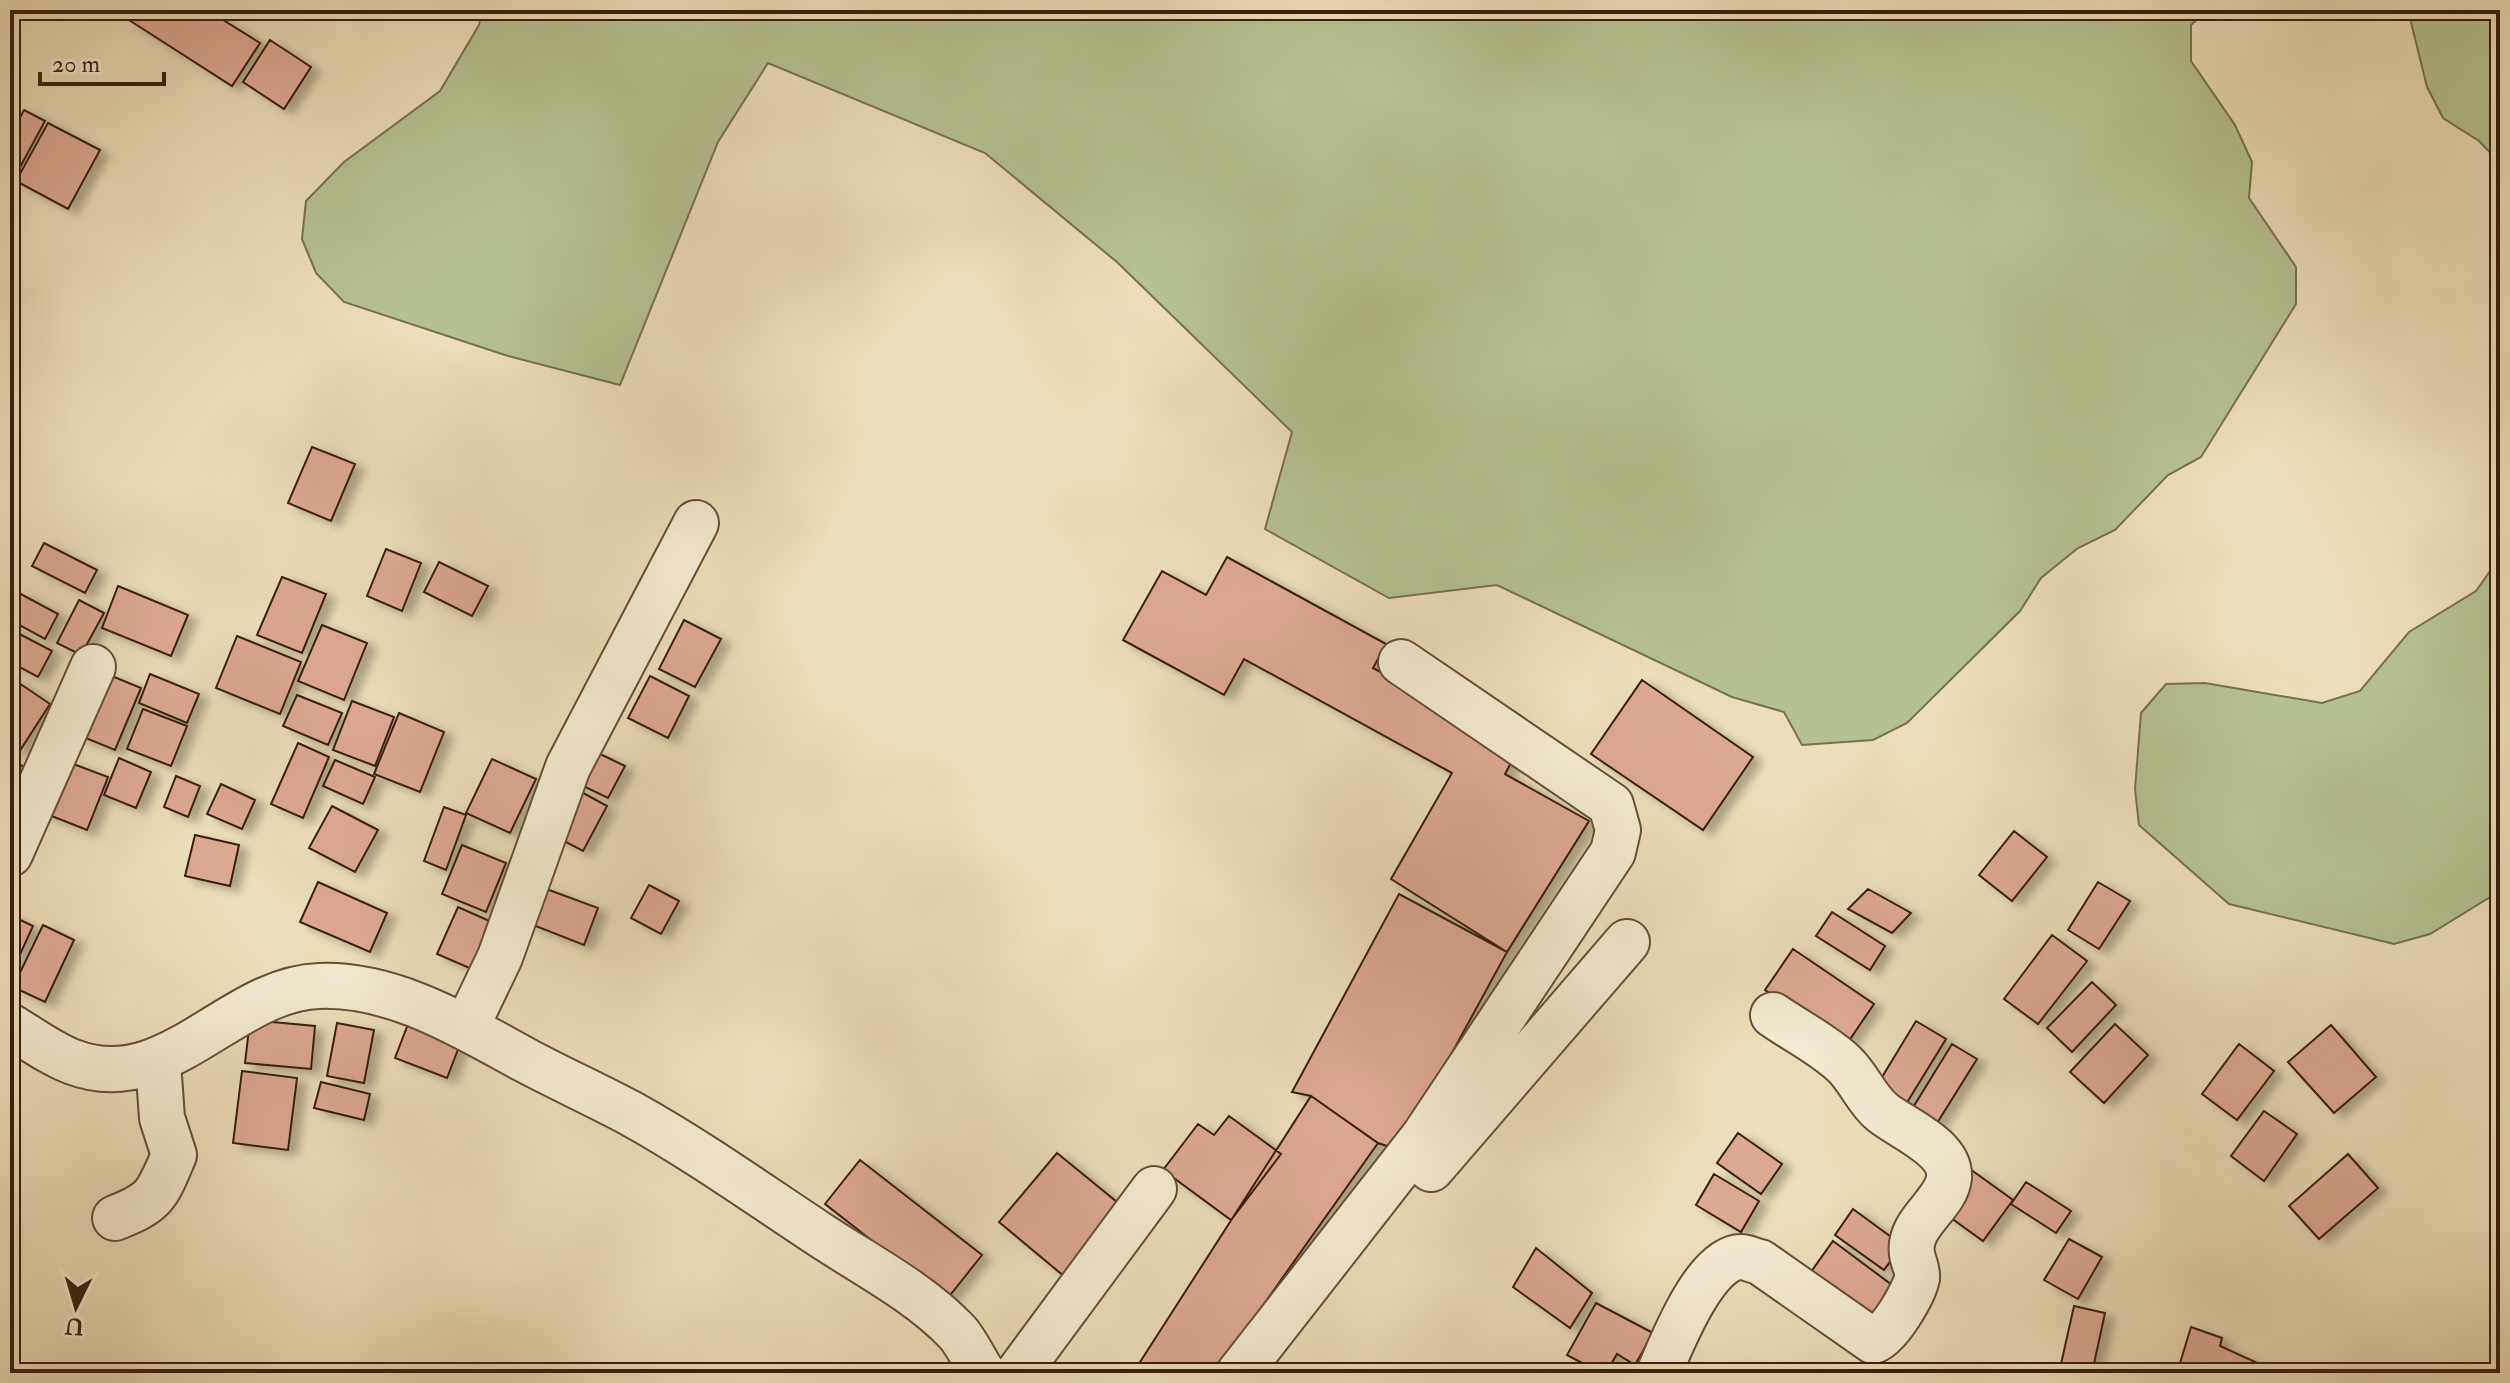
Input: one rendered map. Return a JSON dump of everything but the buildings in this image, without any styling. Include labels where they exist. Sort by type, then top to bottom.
[{"type":"street","points":[[466,1028],[500,957],[568,767],[696,523]]},
{"type":"street","points":[[1239,1373],[1424,1136],[1613,852],[1618,830],[1611,805],[1401,662]]},
{"type":"street","points":[[10,854],[93,667]]},
{"type":"street","points":[[1273,1373],[1389,1217],[1627,942]]},
{"type":"street","points":[[10,1026],[74,1063],[103,1068],[158,1062],[245,1008],[281,993],[317,986],[356,987],[390,995],[466,1028],[632,1114],[904,1291],[957,1333],[983,1373]]},
{"type":"street","points":[[1659,1373],[1678,1326],[1698,1294],[1724,1264],[1742,1257],[1760,1262],[1873,1341],[1879,1340],[1896,1320],[1915,1284],[1917,1273],[1912,1246],[1916,1232],[1949,1182],[1948,1167],[1938,1152],[1881,1112],[1843,1062],[1773,1015]]},
{"type":"street","points":[[115,1218],[146,1206],[162,1183],[174,1155],[162,1118],[158,1062]]},
{"type":"street","points":[[1018,1373],[1154,1189]]},
{"type":"green space","points":[[482,10],[2208,10],[2191,25],[2191,61],[2235,125],[2252,162],[2249,198],[2296,267],[2296,304],[2201,457],[2168,475],[2115,530],[2078,548],[2041,578],[2020,611],[1907,723],[1873,740],[1802,745],[1784,712],[1732,697],[1497,585],[1389,598],[1265,529],[1292,432],[1118,263],[985,153],[768,63],[718,142],[620,385],[508,356],[344,302],[316,273],[302,239],[306,201],[344,162],[440,91],[479,25]]},
{"type":"green space","points":[[2408,10],[2500,10],[2500,163],[2479,141],[2443,118],[2427,87]]},
{"type":"green space","points":[[2500,557],[2500,891],[2430,934],[2394,944],[2229,904],[2139,825],[2135,789],[2141,713],[2166,684],[2205,683],[2322,703],[2360,691],[2409,632],[2476,591]]}]
